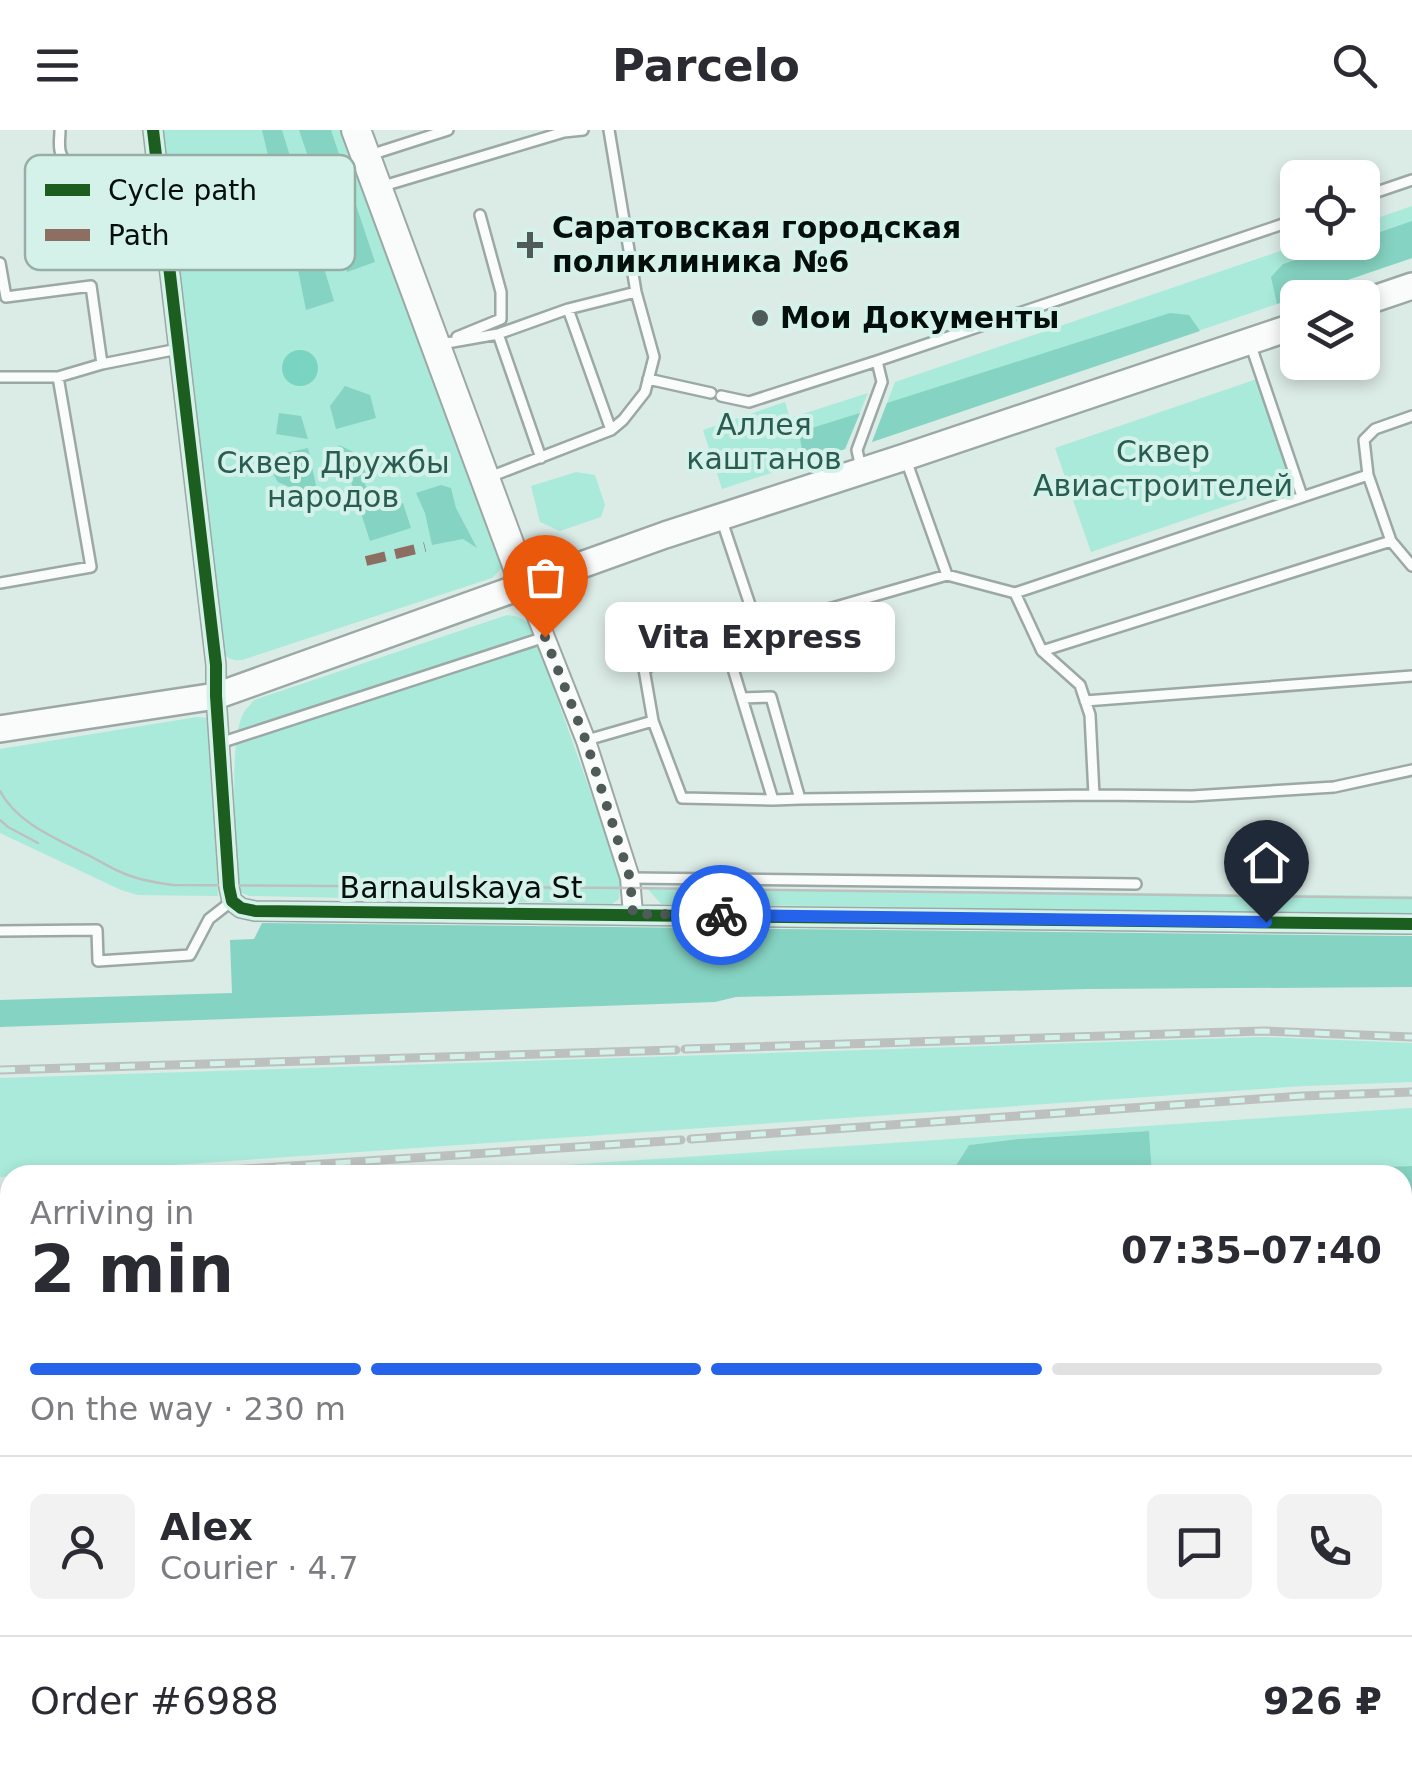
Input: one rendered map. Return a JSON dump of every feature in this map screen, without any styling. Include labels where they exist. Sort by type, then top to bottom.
[{"type":"main road","points":[[361,143],[524,584]]},
{"type":"main road","points":[[1380,297],[1412,286]]},
{"type":"main road","points":[[0,729],[216,696],[524,584],[1280,331]]},
{"type":"street","points":[[153,130],[156,155]]},
{"type":"street","points":[[171,270],[216,664],[232,901]]},
{"type":"street","points":[[524,584],[586,741],[630,878],[633,914]]},
{"type":"street","name":"Barnaulskaya St","points":[[232,901],[255,911],[1412,924]]},
{"type":"lane","points":[[60,130],[62,155]]},
{"type":"lane","points":[[361,143],[448,130]]},
{"type":"lane","points":[[378,188],[564,132],[583,130]]},
{"type":"lane","points":[[486,479],[611,430],[645,392],[654,357],[636,292],[608,130]]},
{"type":"lane","points":[[1380,191],[1412,180]]},
{"type":"lane","points":[[436,345],[501,319],[501,292],[480,215]]},
{"type":"lane","points":[[648,379],[749,402],[1280,225]]},
{"type":"lane","points":[[0,263],[6,297],[91,286],[102,364]]},
{"type":"lane","points":[[436,345],[498,334],[636,292]]},
{"type":"lane","points":[[568,310],[611,430]]},
{"type":"lane","points":[[498,334],[541,458]]},
{"type":"lane","points":[[1249,341],[1302,496]]},
{"type":"lane","points":[[0,377],[58,377],[180,348]]},
{"type":"lane","points":[[862,471],[857,450],[882,382],[878,362]]},
{"type":"lane","points":[[0,583],[91,568],[58,377]]},
{"type":"lane","points":[[1410,561],[1391,541],[1368,475],[1364,440],[1375,430],[1412,416]]},
{"type":"lane","points":[[905,457],[946,576]]},
{"type":"lane","points":[[1368,475],[1015,593],[946,576],[724,638],[644,669],[653,721],[682,798],[1192,796],[1334,787],[1412,770]]},
{"type":"lane","points":[[722,518],[758,629]]},
{"type":"lane","points":[[1042,651],[1391,541]]},
{"type":"lane","points":[[1015,593],[1042,651],[1080,685],[1090,715],[1094,794]]},
{"type":"lane","points":[[220,742],[545,637]]},
{"type":"lane","points":[[724,638],[773,800]]},
{"type":"lane","points":[[1086,701],[1412,676]]},
{"type":"lane","points":[[742,698],[771,697],[800,799]]},
{"type":"lane","points":[[586,741],[653,721]]},
{"type":"lane","points":[[630,878],[1136,884]]},
{"type":"lane","points":[[0,931],[97,930],[98,961],[190,955],[209,919],[232,901]]},
{"type":"green space","name":"Сквер Дружбы народов","points":[[159,130],[347,130],[503,556],[502,568],[492,578],[242,660],[225,656],[218,646],[175,270],[355,270],[355,155],[162,155]]},
{"type":"green space","name":"Аллея каштанов","points":[[1412,206],[1412,258],[1347,280],[1280,280],[1280,303],[872,442],[895,382],[1280,251],[1280,260],[1380,260],[1380,217]]},
{"type":"green space","name":"Сквер Авиастроителей","points":[[1257,379],[1293,483],[1091,552],[1055,448]]},
{"type":"green space","name":"Аллея каштанов","points":[[868,393],[845,449],[722,489],[703,430],[785,402],[790,418]]},
{"type":"green space","points":[[576,472],[595,475],[605,505],[601,517],[560,531],[540,522],[531,486]]},
{"type":"green space","points":[[507,615],[521,618],[532,628],[621,878],[619,899],[612,904],[249,896],[240,892],[234,770],[239,726],[254,700]]},
{"type":"green space","points":[[207,718],[211,725],[218,896],[138,895],[0,833],[0,749]]},
{"type":"green space","points":[[647,888],[1412,896],[1412,914],[661,904]]},
{"type":"green space","points":[[1263,1037],[1412,1043],[1412,1082],[1304,1086],[172,1165],[0,1165],[0,1078]]},
{"type":"green space","points":[[1412,1108],[1412,1165],[1151,1165],[1149,1131],[969,1145],[957,1165],[566,1165]]},
{"type":"shaded area","points":[[262,130],[282,130],[290,155],[268,155]]},
{"type":"shaded area","points":[[299,130],[331,130],[339,155],[307,155]]},
{"type":"shaded area","points":[[355,202],[375,262],[355,269]]},
{"type":"shaded area","points":[[1412,221],[1412,258],[1347,280],[1280,280],[1277,304],[1271,277],[1283,264],[1295,260],[1380,260],[1380,232]]},
{"type":"shaded area","points":[[298,270],[325,270],[334,301],[306,310]]},
{"type":"shaded area","points":[[1170,313],[1189,315],[1200,331],[872,442],[887,403]]},
{"type":"shaded area","points":[[300,350],[313,355],[318,368],[313,381],[300,386],[287,381],[282,368],[287,355]]},
{"type":"shaded area","points":[[345,386],[370,395],[376,418],[336,429],[330,406]]},
{"type":"shaded area","points":[[279,413],[301,416],[308,439],[276,434]]},
{"type":"shaded area","points":[[860,413],[845,449],[804,462],[799,432]]},
{"type":"shaded area","points":[[339,445],[368,459],[371,472],[365,484],[374,511],[403,503],[411,528],[370,541]]},
{"type":"shaded area","points":[[308,448],[319,500],[278,482],[264,458]]},
{"type":"shaded area","points":[[441,485],[451,488],[456,508],[477,548],[463,539],[432,545],[416,493]]},
{"type":"shaded area","points":[[262,923],[1412,936],[1412,987],[736,997],[715,1002],[0,1027],[0,1000],[232,993],[230,940],[254,939]]},
{"type":"shaded area","points":[[1149,1131],[1151,1165],[956,1165],[969,1145]]},
{"type":"tram line","points":[[0,791],[16,812],[50,835],[122,873],[173,885],[1412,898]]},
{"type":"tram line","points":[[0,820],[38,843]]},
{"type":"railway","points":[[685,1049],[1263,1031],[1412,1037]]},
{"type":"railway","points":[[0,1070],[676,1050]]},
{"type":"railway","points":[[691,1139],[1302,1096],[1412,1092]]},
{"type":"railway","points":[[306,1165],[681,1140]]},
{"type":"marked path","points":[[366,561],[425,547]]},
{"type":"cycle path","points":[[153,130],[156,155]]},
{"type":"cycle path","points":[[169,270],[216,665],[229,887],[232,901],[241,908],[1412,924]]},
{"type":"way so far","points":[[545,637],[586,741],[630,878],[633,914],[721,915]]},
{"type":"place","name":"Саратовская городская поликлиника №6","points":[[530,245]]},
{"type":"place","name":"Мои Документы","points":[[760,318]]},
{"type":"place","name":"Vita Express","points":[[545,637]]},
{"type":"route","points":[[721,915],[1266,922]]}]
